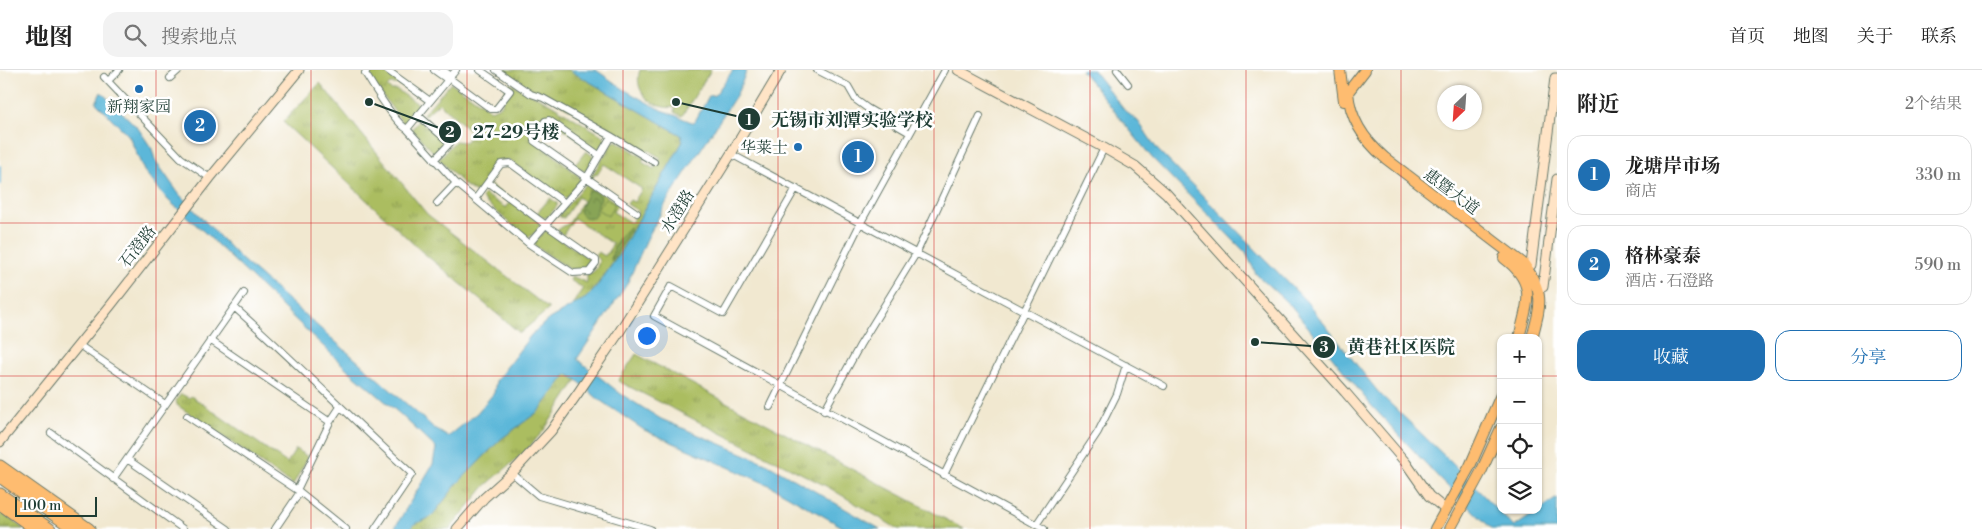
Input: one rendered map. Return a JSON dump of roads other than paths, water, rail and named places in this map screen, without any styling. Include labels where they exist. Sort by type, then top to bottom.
[{"type":"highway","points":[[0,466],[89,529]]},
{"type":"highway","points":[[0,477],[74,529]]},
{"type":"highway","points":[[0,494],[50,529]]},
{"type":"highway","points":[[0,504],[36,529]]},
{"type":"main road","points":[[1340,70],[1344,103],[1353,129],[1373,156],[1514,266],[1524,279],[1528,291],[1520,334]]},
{"type":"main road","name":"惠暨大道","points":[[1365,70],[1348,92],[1349,104],[1359,130],[1371,147],[1524,264],[1535,280],[1541,300],[1533,334]]},
{"type":"main road","points":[[1435,529],[1466,474],[1497,404]]},
{"type":"main road","points":[[1450,529],[1476,482],[1497,437]]},
{"type":"street","points":[[119,70],[106,79],[181,158],[210,178]]},
{"type":"street","points":[[170,78],[179,70]]},
{"type":"street","points":[[367,70],[365,73],[403,127],[407,128],[456,183],[529,244],[573,273],[589,272],[594,267],[596,260],[488,182]]},
{"type":"street","points":[[387,70],[430,101]]},
{"type":"street","points":[[434,70],[494,109],[500,106],[510,91],[480,70]]},
{"type":"street","points":[[443,70],[449,78]]},
{"type":"street","points":[[407,128],[456,70]]},
{"type":"street","points":[[496,70],[531,94],[543,98],[654,162]]},
{"type":"street","name":"水澄路","points":[[457,529],[484,498],[512,473],[551,431],[580,390],[731,154],[781,70]]},
{"type":"street","points":[[816,70],[848,86],[856,100],[910,132]]},
{"type":"street","points":[[770,407],[860,224],[945,70]]},
{"type":"street","points":[[958,70],[1135,166],[1166,194],[1351,399],[1406,463],[1429,496],[1448,506]]},
{"type":"street","points":[[1116,70],[1128,84]]},
{"type":"street","name":"石澄路","points":[[0,442],[79,345],[190,202],[296,72]]},
{"type":"street","points":[[502,85],[507,78]]},
{"type":"street","points":[[1531,265],[1555,78],[1557,78]]},
{"type":"street","points":[[418,115],[450,143],[434,160]]},
{"type":"street","points":[[824,410],[860,345],[917,252],[980,116]]},
{"type":"street","points":[[599,155],[549,120],[545,121],[534,135],[534,141],[637,213]]},
{"type":"street","points":[[529,244],[586,179],[611,136]]},
{"type":"street","points":[[944,475],[1104,148]]},
{"type":"street","points":[[731,154],[1164,386]]},
{"type":"street","points":[[476,198],[501,164],[510,162],[565,203]]},
{"type":"street","points":[[1543,287],[1557,179]]},
{"type":"street","points":[[437,202],[456,183]]},
{"type":"street","points":[[796,188],[723,314],[671,286],[654,316],[780,387],[1044,529]]},
{"type":"street","points":[[112,479],[244,293]]},
{"type":"street","points":[[234,307],[286,353],[340,407],[412,474],[375,529]]},
{"type":"street","points":[[210,340],[330,422]]},
{"type":"street","points":[[79,345],[165,404]]},
{"type":"street","points":[[1036,525],[1098,432],[1117,394],[1126,365]]},
{"type":"street","points":[[275,529],[299,491],[330,422],[340,407]]},
{"type":"street","points":[[187,416],[299,491],[346,529]]},
{"type":"street","points":[[52,434],[184,529]]},
{"type":"street","points":[[127,458],[228,529]]},
{"type":"street","points":[[512,473],[539,496],[647,529]]},
{"type":"water","points":[[569,70],[596,70],[625,90],[657,108],[694,123],[709,96],[715,95],[733,70],[747,70],[737,94],[667,201],[647,239],[627,284],[577,359],[621,394],[661,419],[768,464],[880,529],[846,529],[769,485],[644,430],[598,399],[577,380],[567,374],[539,411],[501,439],[457,484],[431,517],[413,525],[411,529],[394,529],[433,464],[436,448],[400,414],[347,369],[168,200],[144,171],[129,136],[96,103],[101,92],[138,128],[152,149],[155,160],[179,194],[240,258],[434,428],[448,437],[477,413],[494,393],[496,381],[531,335],[549,319],[586,298],[595,289],[618,256],[683,141],[681,135]]},
{"type":"water","points":[[1081,70],[1093,70],[1125,111],[1138,121],[1157,149],[1307,302],[1379,393],[1452,463],[1497,509],[1497,514],[1501,514],[1514,527],[1533,514],[1542,514],[1542,508],[1557,498],[1557,529],[1492,529],[1442,481],[1370,404],[1292,307],[1256,274],[1246,253],[1153,159]]},
{"type":"waterway","points":[[0,166],[0,184]]},
{"type":"place","name":"新翔家园","points":[[139,89]]},
{"type":"place","name":"27-29号楼","points":[[369,102]]},
{"type":"place","name":"无锡市刘潭实验学校","points":[[676,102]]},
{"type":"place","name":"格林豪泰","points":[[200,126]]},
{"type":"place","name":"华莱士","points":[[798,147]]},
{"type":"place","name":"龙塘岸市场","points":[[858,157]]},
{"type":"place","name":"黄巷社区医院","points":[[1255,342]]}]
